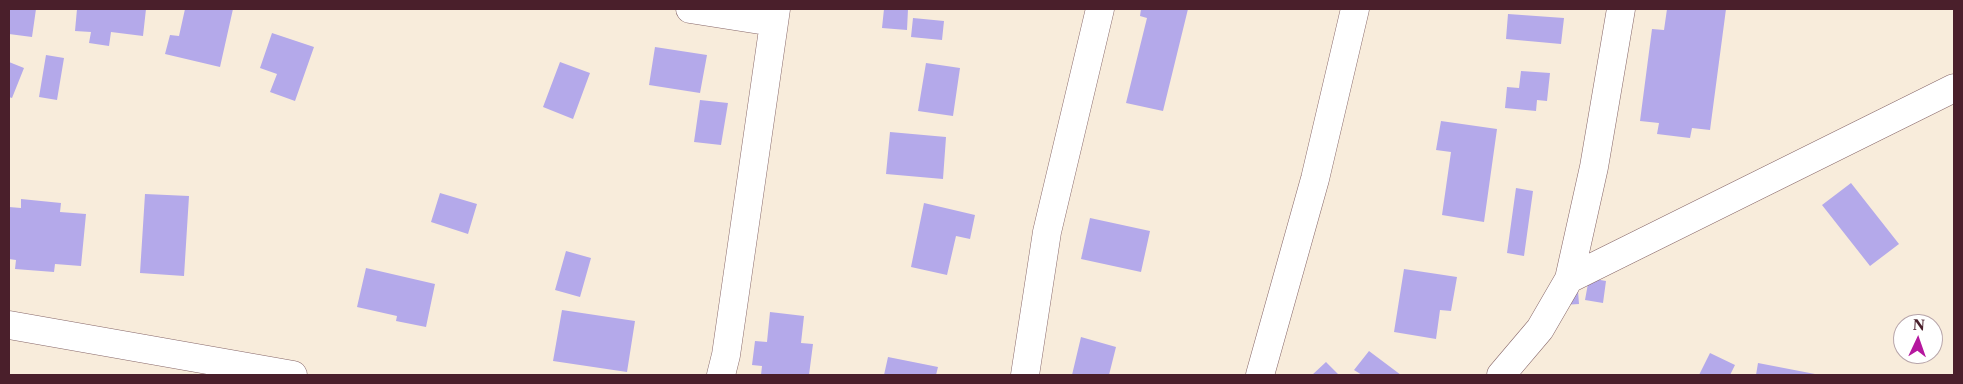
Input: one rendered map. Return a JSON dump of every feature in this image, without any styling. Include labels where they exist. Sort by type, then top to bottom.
[{"type":"street","points":[[690,9],[774,15],[727,345],[721,375]]},
{"type":"street","points":[[1025,375],[1047,232],[1100,9]]},
{"type":"street","points":[[1260,375],[1315,179],[1355,9]]},
{"type":"street","points":[[1501,375],[1540,329],[1569,279],[1594,167],[1621,9]]},
{"type":"street","points":[[1569,279],[1954,88]]},
{"type":"street","points":[[9,325],[232,370],[292,375]]},
{"type":"building","points":[[9,9],[36,9],[32,37],[9,34]]},
{"type":"building","points":[[77,9],[146,9],[143,36],[111,32],[109,46],[89,43],[91,32],[75,31]]},
{"type":"building","points":[[185,9],[233,9],[220,67],[165,54],[170,35],[179,36]]},
{"type":"building","points":[[884,9],[908,9],[907,30],[882,28]]},
{"type":"building","points":[[1141,9],[1188,9],[1163,111],[1126,103],[1147,18],[1140,16]]},
{"type":"building","points":[[1667,9],[1726,9],[1710,130],[1692,128],[1690,138],[1657,134],[1659,123],[1640,121],[1652,29],[1664,30]]},
{"type":"building","points":[[1508,14],[1564,18],[1561,44],[1506,39]]},
{"type":"building","points":[[913,18],[944,21],[942,40],[911,37]]},
{"type":"building","points":[[272,33],[314,47],[295,101],[270,92],[277,74],[260,68]]},
{"type":"building","points":[[655,47],[707,55],[700,93],[649,85]]},
{"type":"building","points":[[46,55],[64,58],[57,100],[39,97]]},
{"type":"building","points":[[9,62],[24,68],[12,98],[9,97]]},
{"type":"building","points":[[560,62],[590,73],[573,119],[543,107]]},
{"type":"building","points":[[926,63],[960,68],[953,116],[918,111]]},
{"type":"building","points":[[1521,71],[1550,73],[1547,101],[1537,100],[1536,111],[1505,108],[1507,87],[1519,88]]},
{"type":"building","points":[[700,100],[728,103],[721,145],[694,142]]},
{"type":"building","points":[[1441,121],[1497,129],[1484,222],[1442,215],[1451,152],[1436,150]]},
{"type":"building","points":[[890,132],[946,137],[943,179],[886,174]]},
{"type":"building","points":[[1851,183],[1899,244],[1870,266],[1822,205]]},
{"type":"building","points":[[1516,188],[1533,191],[1524,256],[1507,253]]},
{"type":"building","points":[[440,193],[477,204],[468,234],[431,222]]},
{"type":"building","points":[[145,194],[189,196],[184,276],[140,273]]},
{"type":"building","points":[[21,199],[61,203],[60,212],[86,214],[81,266],[55,264],[54,272],[15,269],[16,260],[9,259],[9,207],[21,208]]},
{"type":"building","points":[[924,203],[975,215],[970,239],[956,236],[947,275],[911,267]]},
{"type":"building","points":[[1090,218],[1150,231],[1141,272],[1081,259]]},
{"type":"building","points":[[566,251],[591,258],[580,297],[555,290]]},
{"type":"building","points":[[366,268],[435,284],[426,327],[396,321],[397,316],[357,307]]},
{"type":"building","points":[[1404,269],[1457,277],[1451,311],[1440,310],[1436,339],[1394,332]]},
{"type":"building","points":[[1589,278],[1606,281],[1603,303],[1585,300]]},
{"type":"building","points":[[1578,291],[1579,304],[1563,305]]},
{"type":"building","points":[[562,310],[635,321],[627,372],[553,361]]},
{"type":"building","points":[[770,312],[804,316],[801,343],[813,344],[809,375],[761,375],[762,366],[752,365],[755,341],[767,342]]},
{"type":"building","points":[[1081,337],[1116,347],[1109,375],[1072,375]]},
{"type":"building","points":[[1369,351],[1401,375],[1362,375],[1354,370]]},
{"type":"building","points":[[1710,353],[1735,365],[1730,375],[1699,375]]},
{"type":"building","points":[[888,357],[938,367],[936,375],[884,375]]},
{"type":"building","points":[[1326,362],[1339,375],[1312,375]]},
{"type":"building","points":[[1758,363],[1815,374],[1815,375],[1756,375]]}]
